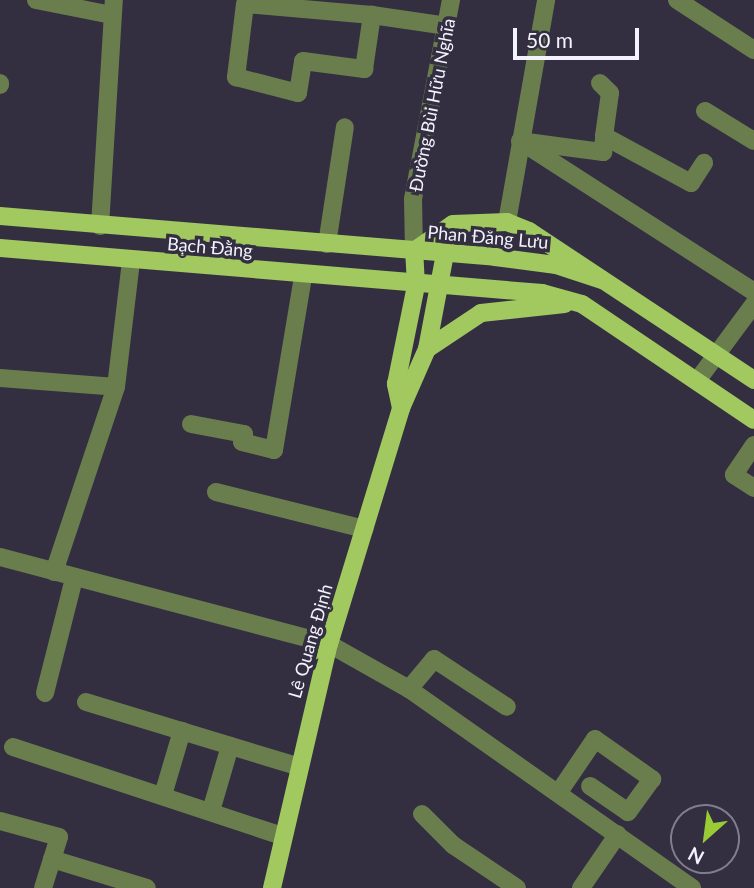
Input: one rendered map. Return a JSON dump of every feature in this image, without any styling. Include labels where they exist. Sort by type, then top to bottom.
[{"type":"main road","name":"Bạch Đằng","points":[[0,216],[414,251]]},
{"type":"main road","name":"Phan Đăng Lưu","points":[[414,251],[453,224],[507,222],[553,243],[602,280],[754,380]]},
{"type":"main road","name":"Bạch Đằng","points":[[0,248],[416,286]]},
{"type":"main road","name":"Phan Đăng Lưu","points":[[414,251],[556,265],[602,280]]},
{"type":"main road","name":"Lê Quang Định","points":[[401,408],[396,384],[416,286],[414,251]]},
{"type":"main road","name":"Lê Quang Định","points":[[272,888],[279,835],[329,644],[401,408],[427,349],[441,288],[444,254]]},
{"type":"main road","points":[[416,286],[542,293],[582,303],[754,420]]},
{"type":"main road","points":[[427,349],[481,313],[582,303]]},
{"type":"street","points":[[36,0],[113,7],[100,226]]},
{"type":"street","name":"Đường Bùi Hữu Nghĩa","points":[[414,251],[414,200],[451,0]]},
{"type":"street","points":[[507,222],[546,0]]},
{"type":"street","points":[[677,0],[754,50]]},
{"type":"street","points":[[372,15],[364,69],[303,61],[298,93],[236,77],[245,5],[372,15],[447,26]]},
{"type":"street","points":[[520,141],[603,152],[610,93],[600,83]]},
{"type":"street","points":[[705,111],[754,141]]},
{"type":"street","points":[[327,244],[345,127]]},
{"type":"street","points":[[604,136],[691,183],[704,163]]},
{"type":"street","points":[[520,141],[754,292]]},
{"type":"street","points":[[54,572],[116,387],[131,261]]},
{"type":"street","points":[[191,424],[244,434],[242,442],[274,450],[303,276]]},
{"type":"street","points":[[697,381],[754,304]]},
{"type":"street","points":[[0,378],[116,387]]},
{"type":"street","points":[[754,445],[734,475],[754,488]]},
{"type":"street","points":[[216,492],[364,529]]},
{"type":"street","points":[[0,557],[329,644],[409,689],[692,888]]},
{"type":"street","points":[[45,693],[74,578]]},
{"type":"street","points":[[409,689],[434,659],[507,706]]},
{"type":"street","points":[[86,702],[297,766]]},
{"type":"street","points":[[163,795],[182,731]]},
{"type":"street","points":[[559,792],[595,739],[652,779],[628,812],[590,786]]},
{"type":"street","points":[[211,811],[230,746]]},
{"type":"street","points":[[13,747],[279,835]]},
{"type":"street","points":[[422,814],[453,845],[517,888]]},
{"type":"street","points":[[0,821],[59,837],[43,888]]},
{"type":"street","points":[[581,888],[618,834]]},
{"type":"street","points":[[52,859],[147,888]]}]
